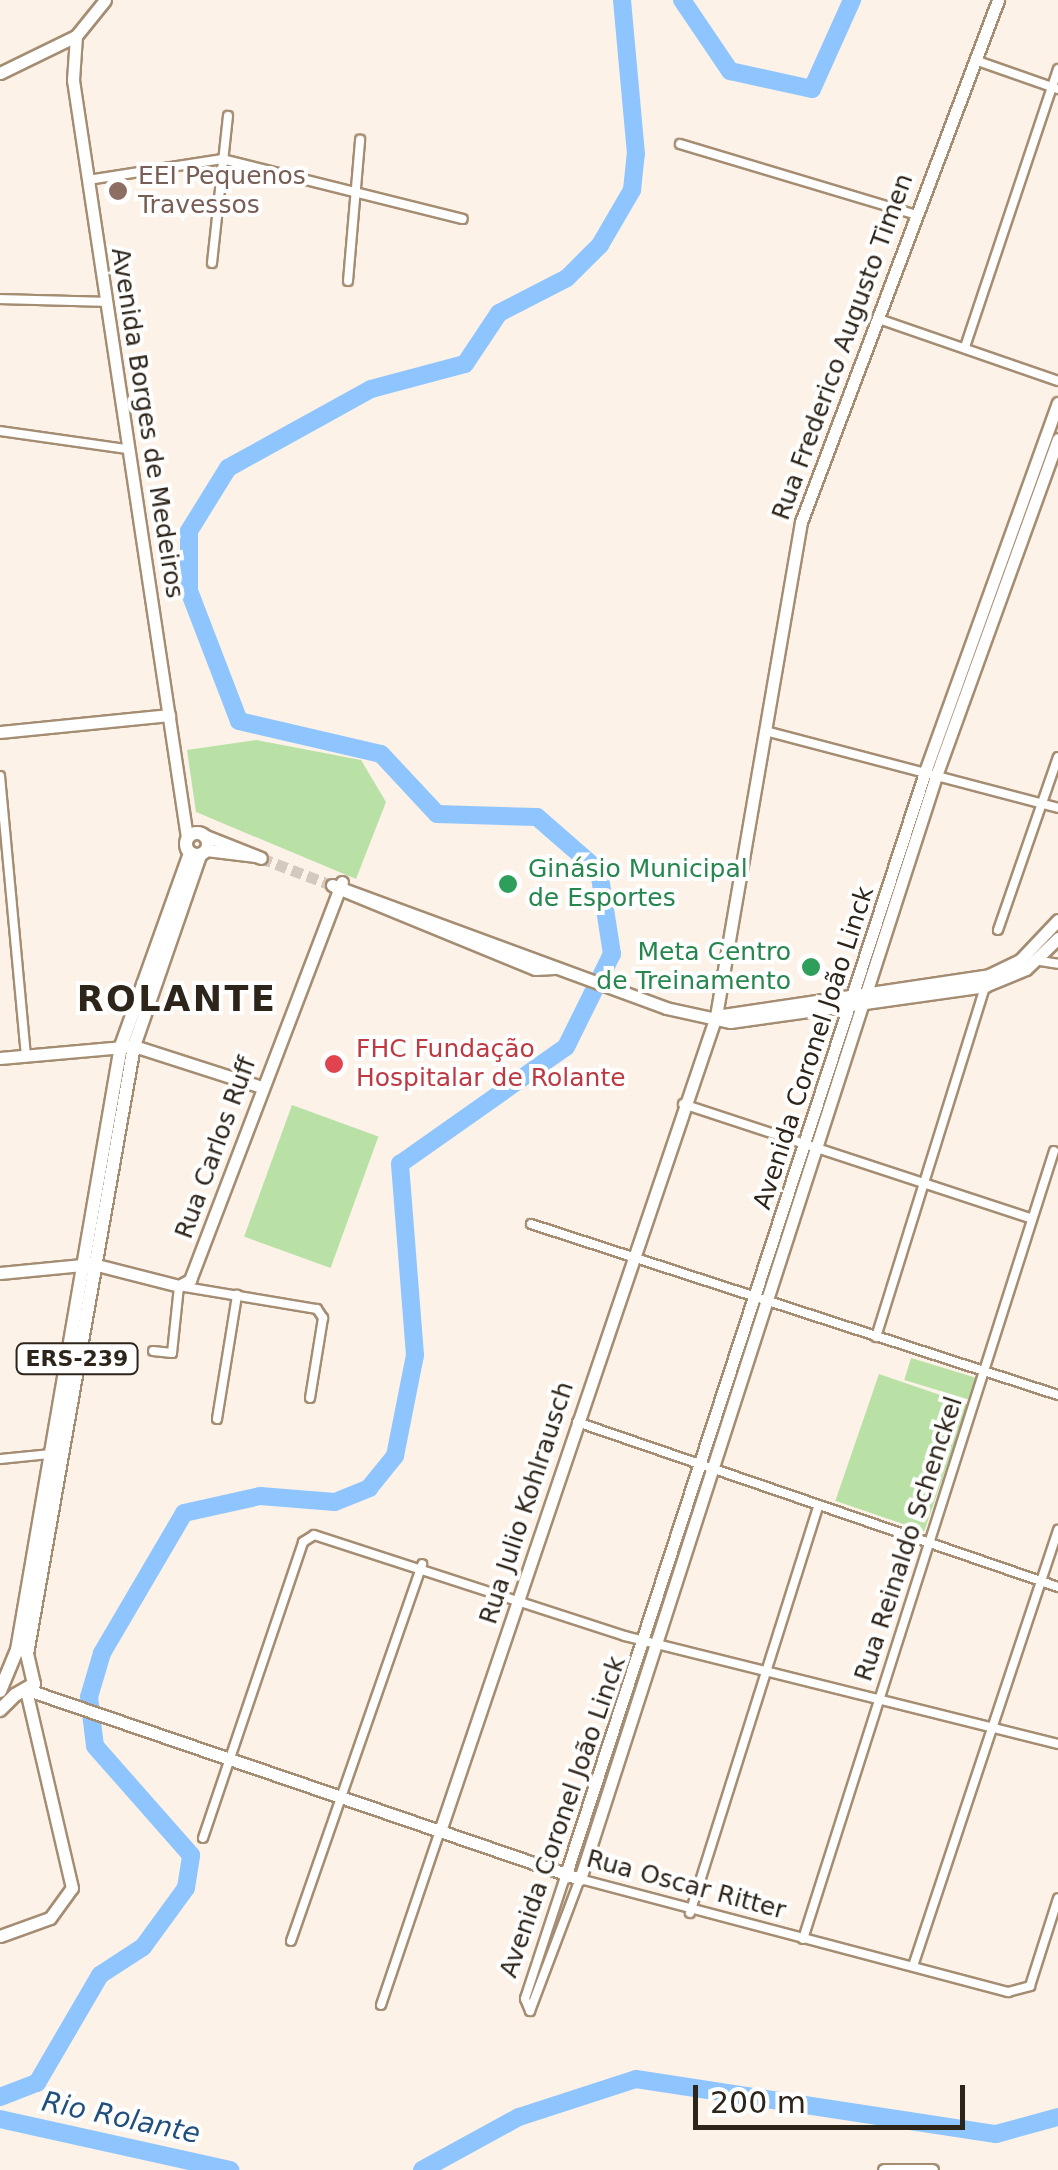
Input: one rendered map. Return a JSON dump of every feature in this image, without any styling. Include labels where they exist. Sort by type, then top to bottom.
[{"type":"main road","points":[[0,73],[76,36],[106,0]]},
{"type":"main road","name":"Rua Frederico Augusto Timen","points":[[716,1016],[761,730],[801,522],[879,319],[914,214],[998,0]]},
{"type":"main road","name":"Avenida Borges de Medeiros","points":[[76,36],[88,180],[128,450],[169,715],[188,815],[198,844]]},
{"type":"main road","name":"Avenida Coronel João Linck","points":[[565,1877],[714,1466],[810,1148],[931,771],[1058,403]]},
{"type":"main road","name":"Avenida Coronel João Linck","points":[[931,771],[1058,439]]},
{"type":"main road","points":[[0,732],[169,715]]},
{"type":"main road","points":[[198,844],[259,857]]},
{"type":"main road","name":"ERS-239","points":[[7,1682],[55,1454],[128,1046],[198,844]]},
{"type":"main road","name":"Rua Carlos Ruff","points":[[179,1286],[194,1273],[335,885],[626,994],[716,1016]]},
{"type":"main road","points":[[1032,957],[1058,920]]},
{"type":"main road","points":[[716,1016],[730,1022],[791,1008],[987,980],[1032,957],[1058,938]]},
{"type":"main road","name":"Rua Julio Kohlrausch","points":[[440,1831],[683,1104],[716,1016]]},
{"type":"main road","points":[[0,1058],[128,1046],[262,1088]]},
{"type":"main road","points":[[0,1273],[88,1265],[179,1286]]},
{"type":"main road","name":"Avenida Coronel João Linck","points":[[580,1880],[652,1641],[699,1462],[764,1301]]},
{"type":"main road","name":"ERS-239","points":[[27,1687],[55,1454]]},
{"type":"main road","points":[[7,1682],[27,1687]]},
{"type":"main road","points":[[7,1682],[27,1687]]},
{"type":"main road","points":[[0,1710],[27,1687]]},
{"type":"main road","points":[[0,1936],[50,1918],[72,1888],[27,1687]]},
{"type":"main road","name":"Rua Oscar Ritter","points":[[27,1687],[136,1732],[580,1880]]},
{"type":"main road","points":[[884,2170],[932,2170]]},
{"type":"street","points":[[975,60],[1055,88]]},
{"type":"street","points":[[965,347],[1055,88],[1058,69]]},
{"type":"street","points":[[212,263],[228,116]]},
{"type":"street","points":[[348,280],[360,140]]},
{"type":"street","points":[[680,144],[914,214]]},
{"type":"street","points":[[88,180],[222,159],[463,219]]},
{"type":"street","points":[[0,299],[107,302]]},
{"type":"street","points":[[879,319],[1058,381]]},
{"type":"street","points":[[0,431],[128,450]]},
{"type":"street","points":[[761,730],[931,771],[1058,808]]},
{"type":"street","points":[[998,930],[1058,757]]},
{"type":"street","points":[[0,776],[26,1055]]},
{"type":"street","points":[[1032,957],[1058,964]]},
{"type":"street","points":[[876,1337],[987,980]]},
{"type":"street","points":[[683,1104],[1032,1219]]},
{"type":"street","name":"Rua Reinaldo Schenckel","points":[[803,1938],[1054,1151]]},
{"type":"street","points":[[531,1224],[1058,1395]]},
{"type":"street","points":[[179,1286],[322,1312],[310,1398]]},
{"type":"street","name":"Rua Carlos Ruff","points":[[153,1350],[172,1354],[179,1286]]},
{"type":"street","points":[[217,1419],[237,1295]]},
{"type":"street","points":[[576,1422],[714,1466],[930,1547],[1058,1587]]},
{"type":"street","points":[[0,1459],[55,1454]]},
{"type":"street","points":[[690,1913],[818,1506]]},
{"type":"street","points":[[913,1966],[1058,1529]]},
{"type":"street","points":[[202,1838],[231,1763],[303,1542],[328,1534],[652,1641],[1058,1744]]},
{"type":"street","points":[[291,1941],[344,1799],[422,1564]]},
{"type":"street","name":"Rua Julio Kohlrausch","points":[[381,2005],[440,1831]]},
{"type":"street","name":"Avenida Coronel João Linck","points":[[565,1877],[525,1999],[530,2011],[580,1880]]},
{"type":"street","name":"Rua Oscar Ritter","points":[[580,1880],[690,1913],[1008,1992],[1030,1986],[1058,1898]]},
{"type":"green space","points":[[256,740],[361,760],[386,802],[356,879],[196,812],[187,750]]},
{"type":"green space","points":[[292,1105],[378,1136],[331,1268],[244,1237]]},
{"type":"green space","points":[[911,1358],[975,1378],[968,1400],[904,1380]]},
{"type":"green space","points":[[879,1374],[968,1405],[924,1531],[835,1501]]},
{"type":"waterway","points":[[0,2097],[37,2083],[100,1975],[143,1947],[186,1888],[191,1855],[95,1746],[89,1697],[102,1653],[184,1513],[260,1496],[335,1502],[369,1488],[395,1456],[415,1355],[400,1164],[566,1047],[612,954],[599,871],[537,817],[437,814],[381,754],[239,721],[189,591],[189,531],[228,468],[371,389],[465,364],[499,313],[567,278],[600,245],[632,190],[636,154],[622,0]]},
{"type":"waterway","points":[[682,0],[730,71],[812,89],[852,0]]},
{"type":"waterway","name":"Rio Rolante","points":[[422,2170],[519,2117],[636,2079],[996,2134],[1058,2117]]},
{"type":"waterway","name":"Rio Rolante","points":[[0,2119],[230,2170]]},
{"type":"tunnel","points":[[261,858],[329,884]]},
{"type":"place","name":"EEI Pequenos Travessos","points":[[118,191]]},
{"type":"place","name":"Ginásio Municipal de Esportes","points":[[508,884]]},
{"type":"place","name":"Meta Centro de Treinamento","points":[[811,967]]},
{"type":"place","name":"FHC Fundação Hospitalar de Rolante","points":[[334,1064]]},
{"type":"district","name":"ROLANTE","points":[[177,999]]}]
